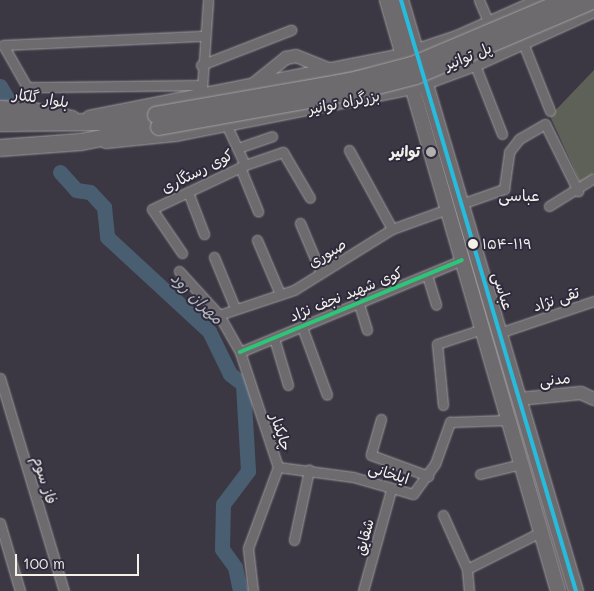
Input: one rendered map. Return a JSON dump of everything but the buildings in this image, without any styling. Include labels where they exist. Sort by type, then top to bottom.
[{"type":"highway","name":"پل توانیر","points":[[157,121],[351,80],[412,65],[566,0]]},
{"type":"highway","name":"پل توانیر","points":[[157,121],[354,92],[416,76],[594,0]]},
{"type":"highway","points":[[0,123],[77,120],[106,122],[157,121]]},
{"type":"highway","name":"بزرگراه توانیر","points":[[0,148],[81,142],[157,121]]},
{"type":"main road","name":"عباسى","points":[[387,0],[410,53]]},
{"type":"main road","name":"عباسى","points":[[401,0],[410,53],[454,207],[500,338],[576,591]]},
{"type":"main road","name":"بلوار گلکار","points":[[0,108],[34,110],[77,120]]},
{"type":"main road","name":"عباسى","points":[[454,207],[462,260],[558,591]]},
{"type":"main road","points":[[487,347],[500,338]]},
{"type":"street","points":[[202,89],[201,65],[208,0]]},
{"type":"street","points":[[479,0],[489,23]]},
{"type":"street","points":[[205,36],[2,42],[27,87],[202,89],[252,85],[362,65],[410,53],[457,37],[537,1]]},
{"type":"street","name":"بزرگراه توانیر","points":[[81,142],[122,142],[370,99],[419,86],[471,66],[594,11]]},
{"type":"street","points":[[201,65],[291,30]]},
{"type":"street","points":[[457,37],[455,54],[471,66],[502,134]]},
{"type":"street","points":[[523,43],[550,111]]},
{"type":"street","points":[[252,85],[286,58],[296,56],[330,70]]},
{"type":"street","points":[[362,65],[373,81],[370,99]]},
{"type":"street","points":[[77,120],[202,89]]},
{"type":"street","name":"کوی رستگاری","points":[[182,253],[152,209],[242,166],[238,148],[226,124]]},
{"type":"street","name":"صبوری","points":[[219,315],[280,294],[321,273],[392,229],[504,189],[509,152],[519,139],[545,124],[578,191]]},
{"type":"street","points":[[238,148],[272,136]]},
{"type":"street","points":[[349,150],[392,229]]},
{"type":"street","points":[[258,211],[242,166],[282,152],[310,198]]},
{"type":"street","points":[[549,206],[578,191],[594,178]]},
{"type":"street","points":[[188,192],[204,234]]},
{"type":"street","points":[[300,223],[321,273]]},
{"type":"street","points":[[257,240],[280,294]]},
{"type":"street","points":[[214,257],[235,308]]},
{"type":"street","name":"کوی شهید نجف نژاد","points":[[240,352],[462,260]]},
{"type":"street","name":"چایکنار","points":[[179,271],[219,315],[240,352],[278,467],[248,548],[253,591]]},
{"type":"street","points":[[427,275],[436,305]]},
{"type":"street","name":"تقی نژاد","points":[[500,338],[594,301]]},
{"type":"street","points":[[359,304],[367,330]]},
{"type":"street","points":[[302,327],[327,395]]},
{"type":"street","points":[[443,405],[437,344],[482,330]]},
{"type":"street","points":[[274,338],[288,385]]},
{"type":"street","name":"فاز سوم","points":[[0,378],[64,591]]},
{"type":"street","name":"مدنی","points":[[518,399],[581,393],[594,398]]},
{"type":"street","points":[[381,418],[371,455],[428,476]]},
{"type":"street","name":"ایلخانی","points":[[278,467],[309,470],[372,481],[391,490],[413,494],[428,476],[450,422],[508,420]]},
{"type":"street","points":[[480,474],[521,464]]},
{"type":"street","points":[[294,540],[309,470]]},
{"type":"street","name":"شقایق","points":[[363,591],[391,490]]},
{"type":"street","points":[[443,515],[467,569],[470,591]]},
{"type":"street","points":[[0,523],[20,591]]},
{"type":"street","points":[[467,569],[541,532]]},
{"type":"shaded area","points":[[594,70],[594,172],[581,184],[550,116]]},
{"type":"waterway","name":"مهران رود","points":[[0,86],[7,98]]},
{"type":"waterway","name":"مهران رود","points":[[60,172],[76,190],[90,192],[104,207],[107,237],[209,331],[230,374],[243,384],[248,471],[223,504],[222,549],[235,567],[240,591]]},
{"type":"transit line","points":[[401,0],[576,591]]},
{"type":"transit line","points":[[240,352],[462,260]]},
{"type":"place","name":"توانیر","points":[[431,152]]},
{"type":"place","name":"۱۵۴-۱۱۹","points":[[473,244]]},
{"type":"district","name":"عباسی","points":[[519,195]]}]
